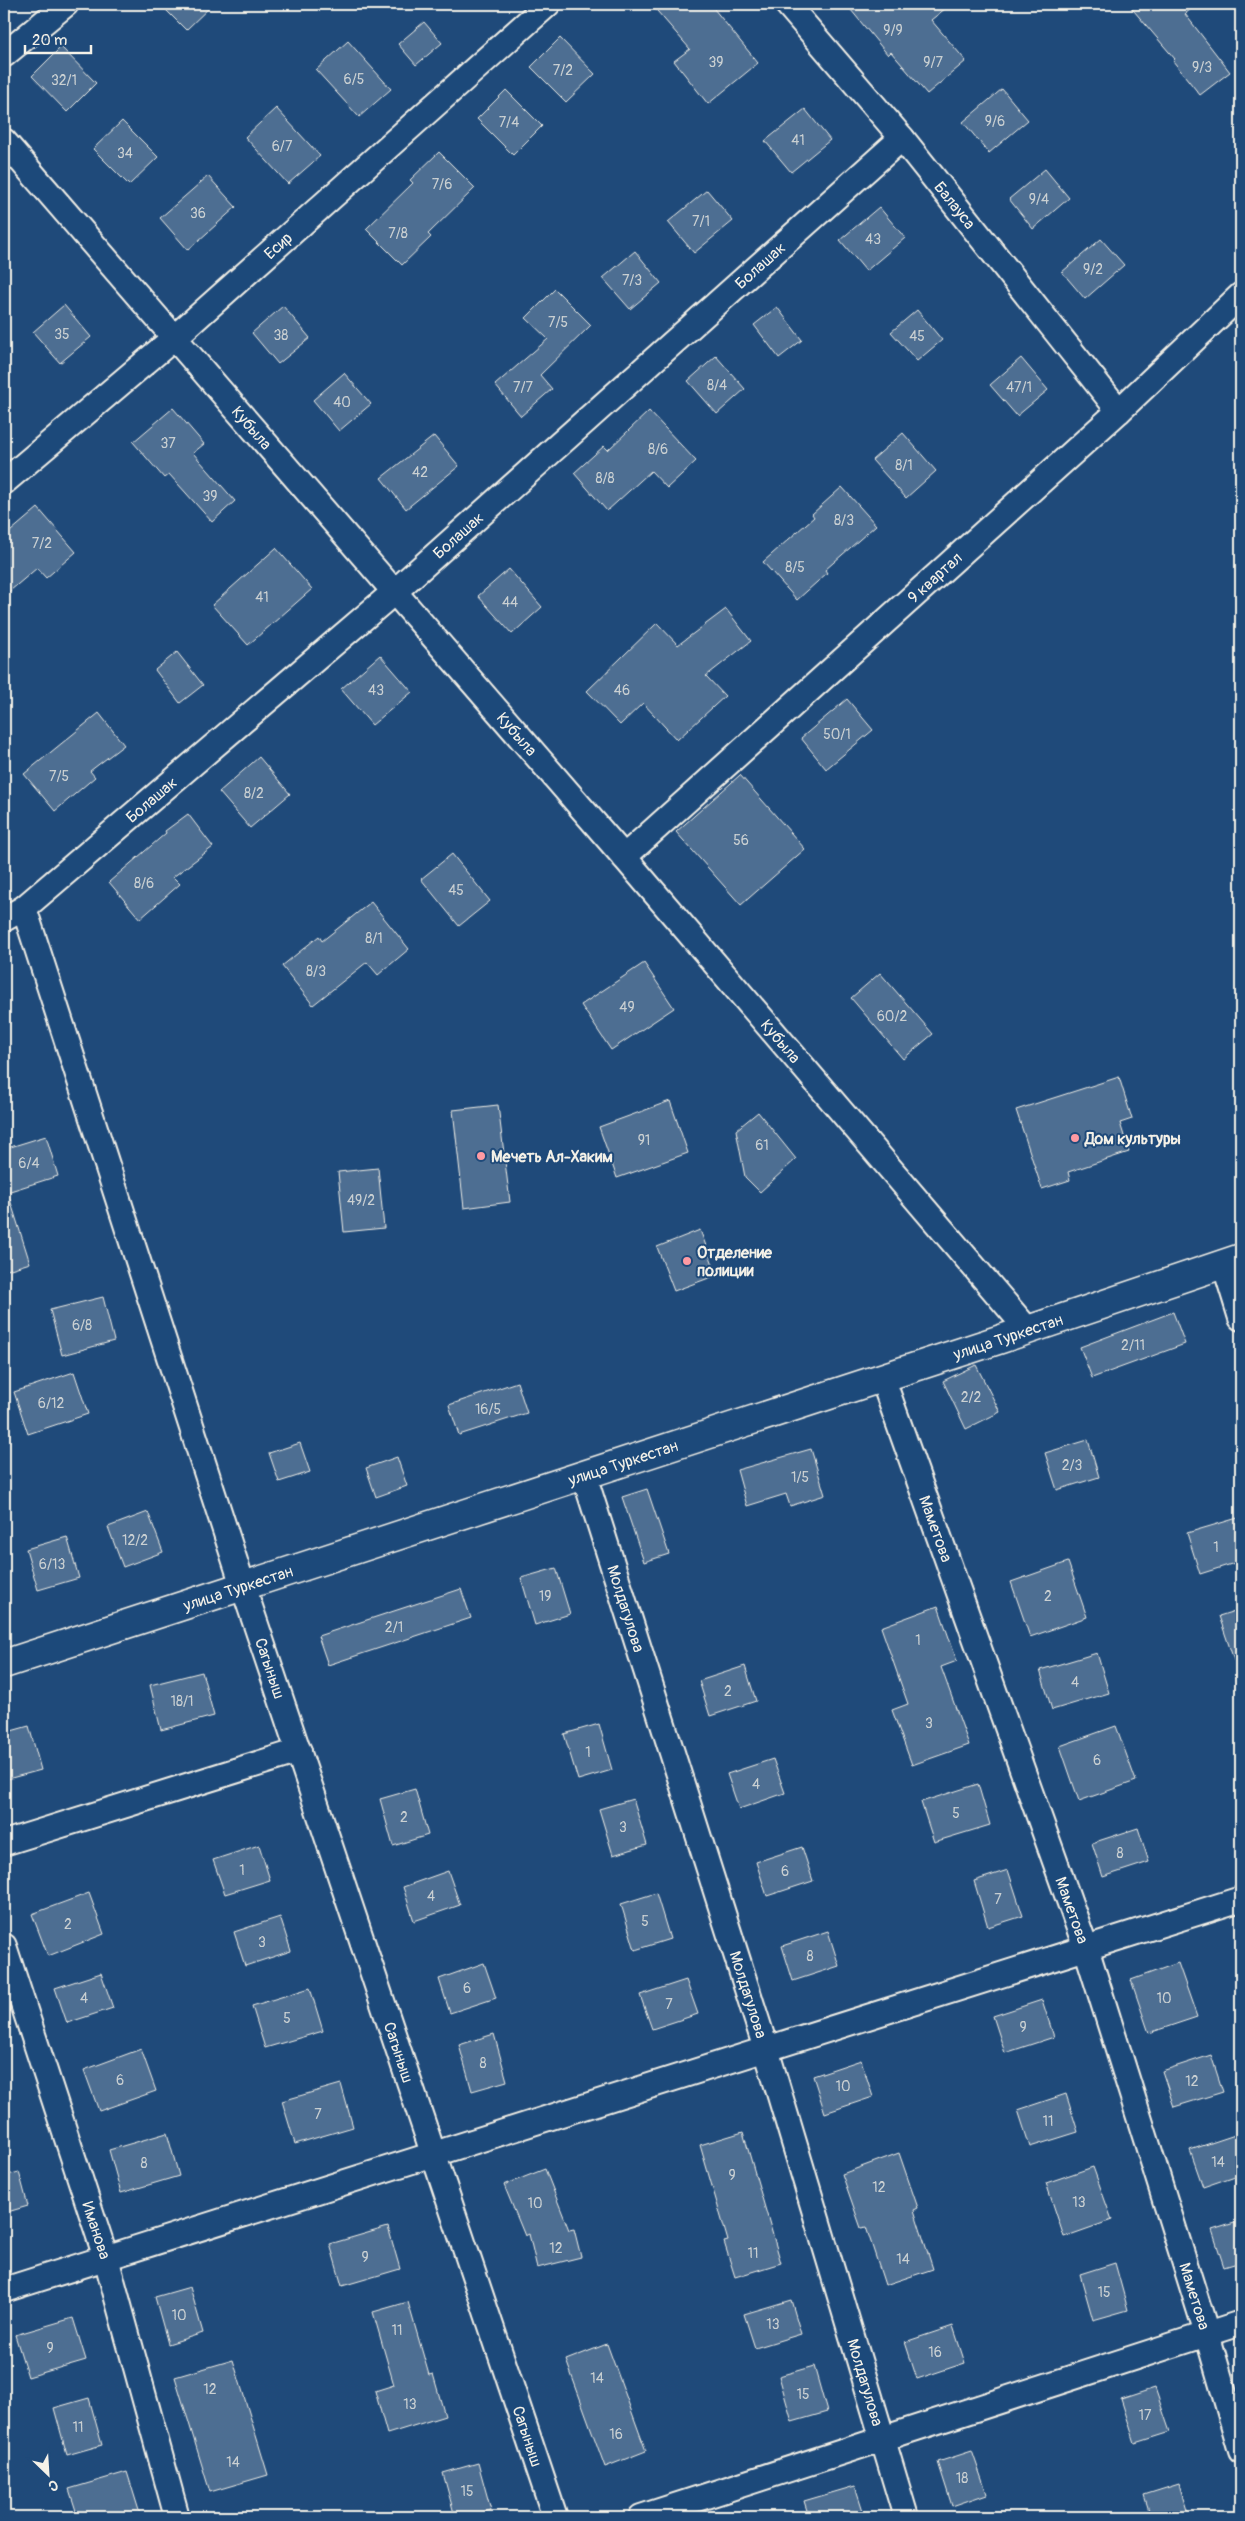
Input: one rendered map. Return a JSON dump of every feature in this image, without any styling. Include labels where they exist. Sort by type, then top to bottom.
[{"type":"street","points":[[4,55],[66,4]]},
{"type":"street","name":"Есир","points":[[4,482],[174,338],[548,4]]},
{"type":"street","name":"Балауса","points":[[787,4],[902,138],[1119,410]]},
{"type":"street","name":"Болашак","points":[[14,914],[393,593],[902,138]]},
{"type":"street","name":"Кубыла","points":[[4,141],[393,593],[624,857],[1028,1330]]},
{"type":"street","name":"9 квартал","points":[[624,857],[1119,410],[1241,295]]},
{"type":"street","name":"Сагыныш","points":[[14,914],[243,1586],[554,2517]]},
{"type":"street","points":[[1233,1260],[1241,1318]]},
{"type":"street","name":"улица Туркестан","points":[[4,1664],[1028,1330],[1233,1260]]},
{"type":"street","name":"Маметова","points":[[882,1377],[1086,1948],[1207,2334],[1241,2451]]},
{"type":"street","name":"Молдагулова","points":[[584,1475],[766,2049],[906,2517]]},
{"type":"street","points":[[4,1843],[298,1751]]},
{"type":"street","points":[[4,2290],[1241,1899]]},
{"type":"street","name":"Иманова","points":[[4,1946],[106,2258],[176,2517]]},
{"type":"street","points":[[641,2517],[1241,2323]]},
{"type":"building","points":[[160,4],[213,4],[186,30]]},
{"type":"building","points":[[651,4],[710,4],[758,63],[708,104],[674,61],[690,49]]},
{"type":"building","points":[[846,4],[951,4],[931,20],[966,61],[927,94],[891,52],[888,55]]},
{"type":"building","points":[[1128,4],[1197,4],[1185,14],[1230,72],[1200,95],[1173,61],[1175,59]]},
{"type":"building","points":[[424,22],[442,43],[416,65],[398,44]]},
{"type":"building","points":[[560,38],[595,74],[566,102],[531,67]]},
{"type":"building","points":[[348,41],[391,89],[359,117],[316,70]]},
{"type":"building","points":[[61,47],[96,83],[67,112],[32,76]]},
{"type":"building","points":[[1002,89],[1028,120],[989,153],[963,122]]},
{"type":"building","points":[[506,90],[542,126],[513,155],[477,119]]},
{"type":"building","points":[[276,108],[320,156],[288,184],[245,137]]},
{"type":"building","points":[[805,109],[830,140],[791,172],[765,141]]},
{"type":"building","points":[[122,121],[158,157],[129,185],[93,149]]},
{"type":"building","points":[[439,152],[475,188],[428,234],[431,237],[402,265],[366,229],[413,183],[410,180]]},
{"type":"building","points":[[1045,169],[1069,198],[1033,229],[1009,199]]},
{"type":"building","points":[[208,176],[236,207],[188,250],[160,218]]},
{"type":"building","points":[[707,190],[733,221],[694,253],[668,222]]},
{"type":"building","points":[[879,207],[905,238],[866,271],[840,240]]},
{"type":"building","points":[[1101,239],[1124,265],[1085,299],[1062,272]]},
{"type":"building","points":[[635,251],[661,283],[630,309],[603,278]]},
{"type":"building","points":[[555,289],[591,325],[540,375],[552,389],[521,416],[495,385],[548,339],[526,318]]},
{"type":"building","points":[[64,305],[91,337],[60,363],[33,332]]},
{"type":"building","points":[[283,306],[310,338],[278,364],[252,333]]},
{"type":"building","points":[[777,307],[802,340],[779,358],[754,325]]},
{"type":"building","points":[[917,310],[942,340],[917,361],[891,332]]},
{"type":"building","points":[[716,356],[745,389],[717,414],[688,381]]},
{"type":"building","points":[[1021,358],[1048,390],[1017,416],[990,385]]},
{"type":"building","points":[[344,373],[371,404],[339,431],[313,400]]},
{"type":"building","points":[[173,408],[204,444],[193,453],[235,501],[212,522],[169,474],[164,478],[133,442]]},
{"type":"building","points":[[649,411],[696,461],[667,488],[651,471],[607,511],[574,473],[604,446],[608,450]]},
{"type":"building","points":[[903,433],[936,471],[906,498],[872,460]]},
{"type":"building","points":[[434,436],[459,466],[406,509],[381,478]]},
{"type":"building","points":[[842,487],[876,525],[825,570],[827,573],[797,600],[763,562],[814,517],[812,514]]},
{"type":"building","points":[[38,508],[76,552],[46,578],[37,568],[4,596],[4,537]]},
{"type":"building","points":[[276,548],[312,589],[248,645],[212,605]]},
{"type":"building","points":[[509,569],[542,607],[512,634],[478,596]]},
{"type":"building","points":[[726,609],[751,641],[706,676],[725,696],[677,740],[643,703],[620,725],[587,691],[657,623],[678,645]]},
{"type":"building","points":[[177,652],[203,685],[180,703],[155,670]]},
{"type":"building","points":[[380,655],[412,692],[372,725],[341,689]]},
{"type":"building","points":[[847,699],[873,730],[826,769],[801,738]]},
{"type":"building","points":[[99,713],[124,745],[90,771],[95,777],[55,811],[24,774]]},
{"type":"building","points":[[259,757],[290,794],[250,828],[219,792]]},
{"type":"building","points":[[740,775],[805,849],[741,905],[676,832]]},
{"type":"building","points":[[188,814],[213,847],[173,877],[180,884],[140,919],[109,882],[166,833],[165,831]]},
{"type":"building","points":[[452,854],[490,901],[459,926],[421,879]]},
{"type":"building","points":[[371,902],[409,949],[378,975],[367,962],[313,1005],[282,966],[319,936],[322,941]]},
{"type":"building","points":[[644,963],[674,1008],[611,1050],[581,1005]]},
{"type":"building","points":[[880,973],[933,1034],[903,1059],[851,998]]},
{"type":"building","name":"Дом культуры","points":[[1119,1077],[1132,1119],[1120,1123],[1129,1152],[1068,1172],[1070,1180],[1042,1189],[1016,1110]]},
{"type":"building","points":[[670,1101],[688,1153],[617,1178],[599,1127]]},
{"type":"building","name":"Мечеть Ал-Хаким","points":[[498,1105],[510,1202],[464,1208],[453,1110]]},
{"type":"building","points":[[758,1112],[796,1159],[760,1192],[745,1177],[736,1130]]},
{"type":"building","points":[[46,1136],[58,1176],[7,1192],[4,1180],[4,1149]]},
{"type":"building","points":[[378,1168],[384,1228],[344,1232],[338,1172]]},
{"type":"building","points":[[8,1193],[30,1263],[4,1271],[4,1194]]},
{"type":"building","name":"Отделение полиции","points":[[700,1230],[717,1275],[674,1291],[657,1247]]},
{"type":"building","points":[[103,1297],[114,1341],[62,1355],[50,1310]]},
{"type":"building","points":[[1173,1312],[1185,1344],[1092,1378],[1080,1347]]},
{"type":"building","points":[[976,1365],[1000,1412],[966,1429],[943,1381]]},
{"type":"building","points":[[74,1372],[88,1414],[28,1434],[14,1392]]},
{"type":"building","points":[[517,1382],[527,1413],[459,1435],[449,1405]]},
{"type":"building","points":[[1088,1440],[1099,1477],[1057,1490],[1045,1453]]},
{"type":"building","points":[[300,1443],[310,1472],[279,1482],[269,1453]]},
{"type":"building","points":[[811,1449],[825,1495],[790,1506],[786,1494],[747,1506],[737,1470]]},
{"type":"building","points":[[397,1457],[407,1486],[376,1497],[366,1468]]},
{"type":"building","points":[[647,1489],[669,1554],[644,1562],[622,1497]]},
{"type":"building","points":[[148,1512],[163,1552],[123,1567],[108,1527]]},
{"type":"building","points":[[1241,1517],[1241,1561],[1200,1574],[1187,1533]]},
{"type":"building","points":[[67,1537],[79,1578],[38,1590],[26,1549]]},
{"type":"building","points":[[1068,1562],[1087,1617],[1030,1637],[1011,1582]]},
{"type":"building","points":[[556,1568],[570,1614],[535,1625],[521,1578]]},
{"type":"building","points":[[461,1589],[471,1618],[328,1665],[318,1636]]},
{"type":"building","points":[[938,1606],[957,1661],[941,1667],[969,1745],[912,1765],[892,1710],[908,1704],[881,1627]]},
{"type":"building","points":[[1241,1609],[1241,1671],[1238,1672],[1219,1616]]},
{"type":"building","points":[[1097,1653],[1109,1693],[1052,1710],[1040,1670]]},
{"type":"building","points":[[745,1666],[756,1701],[710,1716],[699,1681]]},
{"type":"building","points":[[202,1672],[214,1716],[161,1730],[150,1685]]},
{"type":"building","points":[[599,1724],[612,1770],[578,1780],[564,1734]]},
{"type":"building","points":[[29,1726],[41,1770],[4,1780],[4,1733]]},
{"type":"building","points":[[1116,1726],[1136,1781],[1079,1801],[1060,1746]]},
{"type":"building","points":[[773,1759],[785,1793],[739,1809],[727,1774]]},
{"type":"building","points":[[978,1784],[990,1825],[934,1842],[921,1802]]},
{"type":"building","points":[[415,1789],[428,1835],[393,1846],[380,1799]]},
{"type":"building","points":[[633,1799],[647,1845],[613,1855],[599,1809]]},
{"type":"building","points":[[1138,1828],[1149,1862],[1103,1877],[1092,1843]]},
{"type":"building","points":[[259,1845],[270,1880],[225,1894],[213,1860]]},
{"type":"building","points":[[802,1847],[813,1881],[767,1896],[756,1862]]},
{"type":"building","points":[[1008,1870],[1023,1916],[988,1927],[974,1881]]},
{"type":"building","points":[[448,1871],[460,1905],[414,1921],[403,1887]]},
{"type":"building","points":[[89,1893],[104,1934],[48,1956],[32,1914]]},
{"type":"building","points":[[656,1893],[670,1939],[635,1950],[621,1904]]},
{"type":"building","points":[[280,1917],[291,1951],[245,1966],[234,1932]]},
{"type":"building","points":[[828,1931],[839,1966],[793,1981],[782,1946]]},
{"type":"building","points":[[484,1963],[496,1998],[450,2013],[439,1979]]},
{"type":"building","points":[[1178,1963],[1197,2017],[1149,2033],[1131,1980]]},
{"type":"building","points":[[101,1973],[113,2008],[67,2023],[55,1988]]},
{"type":"building","points":[[686,1980],[698,2014],[652,2029],[640,1995]]},
{"type":"building","points":[[310,1988],[323,2031],[265,2048],[252,2006]]},
{"type":"building","points":[[1042,2000],[1054,2037],[1005,2053],[993,2016]]},
{"type":"building","points":[[494,2034],[507,2081],[472,2091],[459,2045]]},
{"type":"building","points":[[141,2049],[156,2091],[99,2111],[84,2070]]},
{"type":"building","points":[[1211,2055],[1223,2092],[1174,2107],[1162,2071]]},
{"type":"building","points":[[861,2060],[873,2097],[825,2113],[813,2076]]},
{"type":"building","points":[[341,2084],[353,2127],[295,2144],[282,2101]]},
{"type":"building","points":[[1066,2094],[1078,2132],[1030,2147],[1018,2110]]},
{"type":"building","points":[[743,2132],[781,2263],[735,2277],[724,2242],[728,2241],[700,2145]]},
{"type":"building","points":[[167,2133],[179,2176],[121,2193],[109,2150]]},
{"type":"building","points":[[1241,2133],[1241,2174],[1203,2187],[1190,2150]]},
{"type":"building","points":[[899,2153],[918,2208],[914,2210],[933,2269],[885,2285],[866,2227],[861,2228],[842,2174]]},
{"type":"building","points":[[1093,2167],[1112,2220],[1064,2237],[1046,2183]]},
{"type":"building","points":[[545,2169],[569,2230],[574,2229],[581,2257],[537,2268],[529,2234],[525,2236],[504,2185]]},
{"type":"building","points":[[19,2172],[28,2206],[4,2213],[4,2176]]},
{"type":"building","points":[[1241,2221],[1241,2262],[1224,2267],[1212,2230]]},
{"type":"building","points":[[388,2227],[400,2269],[342,2286],[330,2244]]},
{"type":"building","points":[[1115,2263],[1128,2310],[1093,2320],[1080,2274]]},
{"type":"building","points":[[190,2287],[203,2333],[168,2344],[155,2297]]},
{"type":"building","points":[[791,2300],[801,2334],[755,2348],[744,2314]]},
{"type":"building","points":[[408,2302],[429,2375],[433,2374],[445,2416],[387,2434],[375,2391],[394,2385],[373,2312]]},
{"type":"building","points":[[73,2318],[86,2360],[28,2377],[15,2335]]},
{"type":"building","points":[[953,2326],[965,2363],[917,2379],[905,2342]]},
{"type":"building","points":[[607,2344],[646,2451],[605,2467],[566,2360]]},
{"type":"building","points":[[233,2360],[268,2475],[210,2492],[175,2377]]},
{"type":"building","points":[[814,2366],[827,2412],[792,2422],[779,2376]]},
{"type":"building","points":[[1155,2388],[1170,2432],[1135,2443],[1121,2399]]},
{"type":"building","points":[[89,2398],[102,2445],[67,2455],[54,2408]]},
{"type":"building","points":[[972,2451],[987,2494],[952,2506],[938,2462]]},
{"type":"building","points":[[478,2463],[491,2510],[465,2517],[455,2517],[443,2473]]},
{"type":"building","points":[[127,2472],[140,2514],[130,2517],[78,2517],[69,2489]]},
{"type":"building","points":[[1179,2484],[1189,2517],[1151,2517],[1144,2495]]},
{"type":"building","points":[[855,2486],[865,2517],[809,2517],[804,2501]]},
{"type":"place","name":"Дом культуры","points":[[1075,1138]]},
{"type":"place","name":"Мечеть Ал-Хаким","points":[[481,1156]]},
{"type":"place","name":"Отделение полиции","points":[[687,1261]]}]
